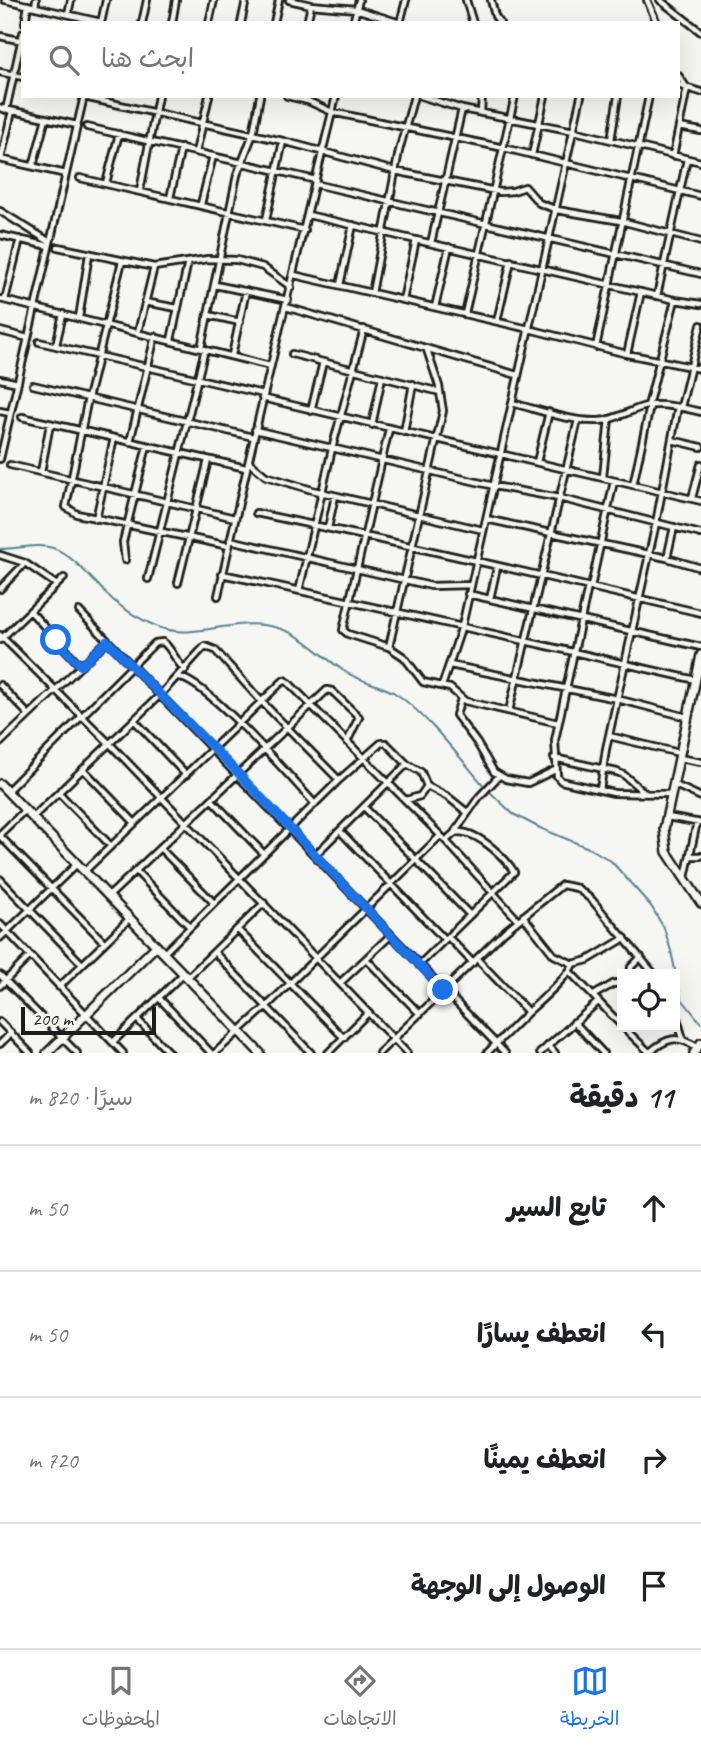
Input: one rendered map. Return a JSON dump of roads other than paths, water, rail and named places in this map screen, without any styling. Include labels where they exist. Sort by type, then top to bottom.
[{"type":"street","points":[[5,0],[97,21]]},
{"type":"street","points":[[35,7],[36,0]]},
{"type":"street","points":[[68,14],[71,0]]},
{"type":"street","points":[[101,21],[106,0]]},
{"type":"street","points":[[142,21],[147,0]]},
{"type":"street","points":[[172,21],[176,0]]},
{"type":"street","points":[[209,21],[214,0]]},
{"type":"street","points":[[241,21],[246,0]]},
{"type":"street","points":[[274,21],[279,0]]},
{"type":"street","points":[[289,0],[356,9],[394,21]]},
{"type":"street","points":[[353,21],[359,0]]},
{"type":"street","points":[[401,21],[406,0]]},
{"type":"street","points":[[467,0],[472,21]]},
{"type":"street","points":[[491,0],[499,21]]},
{"type":"street","points":[[647,0],[656,21]]},
{"type":"street","points":[[660,0],[701,32]]},
{"type":"street","points":[[25,21],[28,5]]},
{"type":"street","points":[[307,21],[311,5]]},
{"type":"street","points":[[0,36],[21,41]]},
{"type":"street","points":[[21,45],[6,110],[0,159],[66,174]]},
{"type":"street","points":[[0,72],[21,77]]},
{"type":"street","points":[[673,156],[687,88],[680,78]]},
{"type":"street","points":[[680,86],[701,92]]},
{"type":"street","points":[[0,459],[84,98]]},
{"type":"street","points":[[93,98],[284,141],[395,171],[495,191],[508,192],[525,187],[539,202],[557,210],[621,221],[701,242]]},
{"type":"street","points":[[140,191],[157,98]]},
{"type":"street","points":[[197,152],[209,98]]},
{"type":"street","points":[[148,579],[197,379],[241,162],[253,134],[260,98]]},
{"type":"street","points":[[295,98],[332,111],[504,148],[701,196]]},
{"type":"street","points":[[218,596],[253,437],[335,98]]},
{"type":"street","points":[[372,293],[395,171],[413,98]]},
{"type":"street","points":[[481,113],[482,98]]},
{"type":"street","points":[[465,314],[515,98]]},
{"type":"street","points":[[533,155],[545,98]]},
{"type":"street","points":[[442,686],[462,626],[581,98]]},
{"type":"street","points":[[611,140],[618,98]]},
{"type":"street","points":[[596,347],[649,98]]},
{"type":"street","points":[[444,99],[462,109],[574,131],[701,162]]},
{"type":"street","points":[[431,243],[462,109]]},
{"type":"street","points":[[6,110],[77,125]]},
{"type":"street","points":[[33,166],[46,118]]},
{"type":"street","points":[[88,127],[701,274]]},
{"type":"street","points":[[679,127],[701,131]]},
{"type":"street","points":[[106,183],[118,134]]},
{"type":"street","points":[[266,220],[284,141]]},
{"type":"street","points":[[170,198],[181,148]]},
{"type":"street","points":[[201,204],[213,156]]},
{"type":"street","points":[[657,296],[687,159]]},
{"type":"street","points":[[80,178],[305,230]]},
{"type":"street","points":[[0,211],[50,244]]},
{"type":"street","points":[[308,215],[701,304]]},
{"type":"street","points":[[340,285],[354,225]]},
{"type":"street","points":[[0,235],[50,244]]},
{"type":"street","points":[[20,239],[3,300],[270,366]]},
{"type":"street","points":[[403,300],[416,240]]},
{"type":"street","points":[[58,247],[154,267],[221,258],[263,267],[291,287]]},
{"type":"street","points":[[435,307],[449,247]]},
{"type":"street","points":[[79,318],[89,254]]},
{"type":"street","points":[[122,261],[88,398],[66,503],[68,510],[96,519],[229,546]]},
{"type":"street","points":[[171,340],[188,261]]},
{"type":"street","points":[[497,321],[510,261]]},
{"type":"street","points":[[138,332],[154,267]]},
{"type":"street","points":[[294,275],[497,321],[596,347],[701,369]]},
{"type":"street","points":[[215,285],[288,300]]},
{"type":"street","points":[[232,355],[246,291]]},
{"type":"street","points":[[627,354],[640,292]]},
{"type":"street","points":[[633,485],[675,300]]},
{"type":"street","points":[[145,302],[177,308]]},
{"type":"street","points":[[286,307],[517,375]]},
{"type":"street","points":[[56,345],[64,314]]},
{"type":"street","points":[[208,315],[240,322]]},
{"type":"street","points":[[600,790],[679,407],[701,325]]},
{"type":"street","points":[[299,590],[364,329]]},
{"type":"street","points":[[0,331],[28,338]]},
{"type":"street","points":[[130,442],[155,336]]},
{"type":"street","points":[[39,342],[197,379],[340,418],[537,461],[701,501]]},
{"type":"street","points":[[389,647],[443,411],[441,392],[427,350]]},
{"type":"street","points":[[292,354],[441,392]]},
{"type":"street","points":[[311,411],[323,362]]},
{"type":"street","points":[[372,425],[382,377]]},
{"type":"street","points":[[0,379],[18,383]]},
{"type":"street","points":[[404,432],[413,384]]},
{"type":"street","points":[[33,385],[253,437]]},
{"type":"street","points":[[512,403],[578,420],[609,419],[649,406],[679,407],[701,412]]},
{"type":"street","points":[[0,411],[10,414]]},
{"type":"street","points":[[537,461],[549,412]]},
{"type":"street","points":[[22,417],[246,468]]},
{"type":"street","points":[[603,477],[609,419]]},
{"type":"street","points":[[509,712],[578,420]]},
{"type":"street","points":[[41,472],[50,424]]},
{"type":"street","points":[[389,429],[343,630],[389,647],[404,657],[424,682],[456,692],[461,699],[558,723]]},
{"type":"street","points":[[255,430],[494,486],[559,498],[701,534]]},
{"type":"street","points":[[96,519],[114,438]]},
{"type":"street","points":[[672,440],[701,447]]},
{"type":"street","points":[[125,560],[123,542],[147,446]]},
{"type":"street","points":[[178,583],[208,460]]},
{"type":"street","points":[[248,461],[266,475],[335,496],[483,530]]},
{"type":"street","points":[[692,498],[701,464]]},
{"type":"street","points":[[10,465],[235,518]]},
{"type":"street","points":[[614,481],[558,723],[555,770],[561,781],[614,793],[670,794]]},
{"type":"street","points":[[328,528],[335,496]]},
{"type":"street","points":[[256,513],[701,613]]},
{"type":"street","points":[[486,519],[667,558],[701,568]]},
{"type":"street","points":[[667,558],[674,527]]},
{"type":"street","points":[[230,540],[431,586],[470,585]]},
{"type":"street","points":[[0,555],[25,563],[57,585]]},
{"type":"street","points":[[0,589],[25,563]]},
{"type":"street","points":[[491,599],[497,567]]},
{"type":"street","points":[[222,574],[462,626],[697,683]]},
{"type":"street","points":[[64,578],[1,637],[110,744],[407,1053]]},
{"type":"street","points":[[468,594],[701,647]]},
{"type":"street","points":[[30,611],[81,666]]},
{"type":"street","points":[[79,611],[505,1053]]},
{"type":"street","points":[[1,739],[107,641]]},
{"type":"street","points":[[7,791],[155,643],[163,642],[176,662],[185,670]]},
{"type":"street","points":[[33,818],[185,670],[205,646],[215,650],[339,780]]},
{"type":"street","points":[[701,655],[664,829],[667,852],[697,893],[701,903]]},
{"type":"street","points":[[450,665],[617,699],[688,718]]},
{"type":"street","points":[[178,677],[194,682],[239,724],[315,804]]},
{"type":"street","points":[[84,871],[284,680],[446,841],[517,919]]},
{"type":"street","points":[[0,685],[29,715]]},
{"type":"street","points":[[109,897],[286,727],[329,690],[359,717],[348,742]]},
{"type":"street","points":[[461,699],[456,715],[499,776],[527,783],[555,770]]},
{"type":"street","points":[[134,720],[186,775]]},
{"type":"street","points":[[609,736],[701,762]]},
{"type":"street","points":[[163,953],[339,780],[383,742],[407,764],[421,772],[427,786],[448,797],[467,813]]},
{"type":"street","points":[[554,758],[603,767],[624,775],[645,793]]},
{"type":"street","points":[[315,855],[407,764]]},
{"type":"street","points":[[83,769],[135,823]]},
{"type":"street","points":[[446,841],[499,776]]},
{"type":"street","points":[[673,783],[701,797]]},
{"type":"street","points":[[0,784],[260,1053]]},
{"type":"street","points":[[405,800],[421,796],[427,786]]},
{"type":"street","points":[[59,793],[111,846]]},
{"type":"street","points":[[212,800],[264,854]]},
{"type":"street","points":[[364,807],[470,915]]},
{"type":"street","points":[[25,810],[0,835],[104,942]]},
{"type":"street","points":[[666,817],[699,823],[685,878]]},
{"type":"street","points":[[340,831],[447,939],[475,961],[528,1012]]},
{"type":"street","points":[[419,965],[513,874],[513,869],[479,839],[459,832],[454,834]]},
{"type":"street","points":[[159,998],[213,1053],[267,1006],[440,836]]},
{"type":"street","points":[[161,849],[214,903]]},
{"type":"street","points":[[690,856],[701,856]]},
{"type":"street","points":[[0,938],[77,864]]},
{"type":"street","points":[[137,872],[190,927]]},
{"type":"street","points":[[0,879],[82,964]]},
{"type":"street","points":[[379,1053],[517,919],[562,885],[578,888],[592,900],[650,969]]},
{"type":"street","points":[[113,1042],[264,903]]},
{"type":"street","points":[[523,916],[554,955],[573,964],[588,960],[625,938]]},
{"type":"street","points":[[60,987],[129,919]]},
{"type":"street","points":[[0,924],[123,1053]]},
{"type":"street","points":[[237,929],[344,1038]]},
{"type":"street","points":[[340,983],[391,934]]},
{"type":"street","points":[[47,1053],[156,946]]},
{"type":"street","points":[[214,951],[311,1053]]},
{"type":"street","points":[[0,986],[30,956]]},
{"type":"street","points":[[631,969],[641,957]]},
{"type":"street","points":[[366,959],[420,1014]]},
{"type":"street","points":[[487,1053],[551,988],[571,973],[573,964]]},
{"type":"street","points":[[571,973],[617,1020]]},
{"type":"street","points":[[0,975],[77,1053]]},
{"type":"street","points":[[594,995],[617,983]]},
{"type":"street","points":[[540,1053],[598,1002]]},
{"type":"street","points":[[328,1053],[368,1013]]},
{"type":"street","points":[[137,1019],[169,1053]]},
{"type":"street","points":[[0,1022],[30,1053]]},
{"type":"street","points":[[574,1023],[603,1053]]},
{"type":"street","points":[[680,1028],[683,1039]]},
{"type":"street","points":[[629,1032],[650,1053],[664,1040],[683,1039],[698,1048]]},
{"type":"street","points":[[0,1044],[11,1033]]},
{"type":"street","points":[[548,1045],[555,1053]]},
{"type":"waterway","points":[[0,549],[40,546],[53,548],[77,564],[118,604],[158,627],[197,631],[250,624],[288,631],[350,674],[393,692],[404,700],[441,736],[485,787]]},
{"type":"waterway","points":[[489,791],[513,814],[591,849],[611,861],[651,906],[664,928],[681,998],[701,1023]]}]
